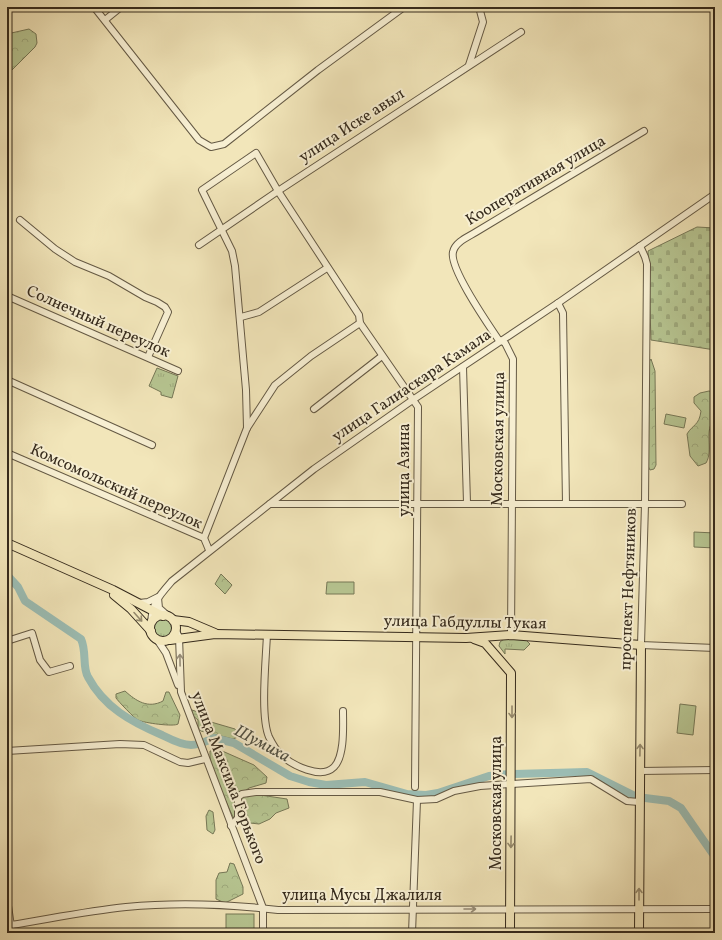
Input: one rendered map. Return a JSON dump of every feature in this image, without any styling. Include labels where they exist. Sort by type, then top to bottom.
[{"type":"main road","points":[[7,543],[168,617]]},
{"type":"main road","points":[[102,587],[120,600],[151,628]]},
{"type":"main road","name":"улица Габдуллы Тукая","points":[[168,617],[189,622],[215,634]]},
{"type":"main road","points":[[168,617],[156,618],[151,628],[152,635],[158,640],[170,640],[178,634]]},
{"type":"main road","name":"улица Максима Горького","points":[[168,617],[178,634]]},
{"type":"main road","name":"улица Габдуллы Тукая","points":[[178,634],[267,634],[466,638],[511,635],[641,645]]},
{"type":"main road","points":[[493,651],[495,638],[502,635]]},
{"type":"main road","points":[[466,638],[478,639],[485,643],[493,651]]},
{"type":"main road","name":"проспект Нефтяников","points":[[639,933],[641,645]]},
{"type":"main road","name":"Московская улица","points":[[493,651],[511,673],[512,783],[510,933]]},
{"type":"street","points":[[94,7],[199,140],[208,146],[215,147],[224,144],[318,70],[404,7]]},
{"type":"street","points":[[104,20],[121,7]]},
{"type":"street","points":[[469,65],[483,22],[479,7]]},
{"type":"street","points":[[714,7],[715,49]]},
{"type":"street","name":"улица Иске авыл","points":[[199,245],[278,191],[521,32]]},
{"type":"street","name":"Кооперативная улица","points":[[453,261],[453,251],[458,243],[644,131]]},
{"type":"street","name":"улица Азина","points":[[222,229],[202,190],[256,153],[278,191],[359,315],[360,323],[414,399],[418,407],[415,787]]},
{"type":"street","name":"улица Галиаскара Камала","points":[[151,628],[152,609],[158,597],[172,581],[209,550],[314,470],[414,399],[463,368],[715,194]]},
{"type":"street","points":[[20,220],[55,249],[75,262],[109,276],[144,297],[165,307],[168,312],[148,357]]},
{"type":"street","points":[[222,229],[232,251],[237,278],[246,391],[247,428]]},
{"type":"street","name":"проспект Нефтяников","points":[[640,246],[645,256],[646,264],[645,504],[641,645]]},
{"type":"street","name":"Московская улица","points":[[453,261],[466,288],[482,314],[498,339],[502,340],[511,353],[514,365],[511,635]]},
{"type":"street","points":[[241,317],[259,312],[328,268]]},
{"type":"street","name":"Солнечный переулок","points":[[7,296],[178,371]]},
{"type":"street","points":[[558,303],[563,312],[566,504]]},
{"type":"street","points":[[204,538],[247,428],[275,385],[311,356],[360,323]]},
{"type":"street","points":[[314,409],[382,356]]},
{"type":"street","points":[[463,368],[467,503]]},
{"type":"street","points":[[7,380],[152,445]]},
{"type":"street","name":"Комсомольский переулок","points":[[7,453],[204,538],[209,550]]},
{"type":"street","points":[[270,504],[418,502],[513,505],[682,504]]},
{"type":"street","points":[[138,604],[148,602],[158,597],[159,608],[168,617]]},
{"type":"street","points":[[7,641],[32,634],[40,660],[49,672],[70,666]]},
{"type":"street","name":"улица Максима Горького","points":[[178,634],[180,689],[205,759],[263,908],[263,933]]},
{"type":"street","points":[[267,634],[264,722],[269,738],[280,754],[296,765],[312,771],[327,771],[335,766],[343,742],[343,711]]},
{"type":"street","points":[[158,640],[166,653],[180,689]]},
{"type":"street","name":"улица Габдуллы Тукая","points":[[641,645],[715,648]]},
{"type":"street","points":[[7,751],[120,744],[144,745],[180,762],[188,763],[205,759]]},
{"type":"street","points":[[640,771],[715,770]]},
{"type":"street","points":[[231,826],[238,818],[238,797],[249,792],[380,792],[417,800],[436,799],[464,789],[512,783],[529,784],[591,779],[626,801],[639,802]]},
{"type":"street","points":[[412,933],[417,800]]},
{"type":"street","points":[[7,899],[12,933]]},
{"type":"street","name":"улица Мусы Джалиля","points":[[11,925],[125,908],[153,906],[209,905],[278,910],[715,909]]},
{"type":"green space","points":[[29,29],[36,34],[37,43],[35,47],[10,72],[7,79],[7,34]]},
{"type":"green space","points":[[697,227],[715,228],[715,350],[651,340],[648,251]]},
{"type":"green space","points":[[651,359],[655,371],[656,465],[654,469],[650,470],[648,466],[649,362]]},
{"type":"green space","points":[[157,368],[178,376],[172,398],[161,395],[161,392],[149,386]]},
{"type":"green space","points":[[709,391],[715,393],[715,419],[711,423],[710,428],[708,458],[706,463],[698,466],[690,456],[687,434],[699,420],[701,411],[694,403],[694,397],[700,393]]},
{"type":"green space","points":[[666,414],[686,418],[684,428],[664,424]]},
{"type":"green space","points":[[694,532],[715,533],[715,548],[694,547]]},
{"type":"green space","points":[[221,574],[232,585],[225,594],[215,584]]},
{"type":"green space","points":[[327,582],[354,582],[354,594],[326,594]]},
{"type":"green space","points":[[163,619],[170,622],[173,629],[170,636],[163,639],[156,636],[153,629],[156,622]]},
{"type":"green space","points":[[504,639],[526,640],[530,644],[524,650],[505,649],[505,654],[499,646],[500,642]]},
{"type":"green space","points":[[125,691],[138,701],[147,704],[163,701],[166,692],[169,692],[180,715],[178,724],[159,724],[138,720],[116,698],[116,694]]},
{"type":"green space","points":[[680,704],[696,706],[693,735],[677,733]]},
{"type":"green space","points":[[192,710],[198,712],[211,722],[235,729],[238,733],[238,737],[233,739],[201,731],[198,727],[198,720],[192,715]]},
{"type":"green space","points":[[220,750],[254,765],[267,777],[266,783],[249,788],[245,791],[246,795],[260,795],[287,799],[289,808],[276,813],[270,819],[259,824],[241,822],[233,817],[213,773],[210,751]]},
{"type":"green space","points":[[209,810],[213,812],[215,830],[213,834],[207,830],[206,816]]},
{"type":"green space","points":[[230,863],[234,864],[243,887],[243,894],[225,903],[216,899],[216,880],[219,873],[227,872]]},
{"type":"green space","points":[[226,914],[254,914],[254,929],[226,929]]},
{"type":"waterway","name":"Шумиха","points":[[7,575],[18,587],[25,601],[81,639],[84,649],[86,673],[95,688],[110,705],[129,719],[176,742],[194,745],[214,738],[234,743],[290,776],[309,782],[326,785],[365,782],[407,794],[426,795],[438,793],[489,776],[509,774]]},
{"type":"waterway","name":"Шумиха","points":[[514,774],[587,772],[635,796]]},
{"type":"waterway","name":"Шумиха","points":[[645,798],[669,801],[681,808],[715,857]]}]
